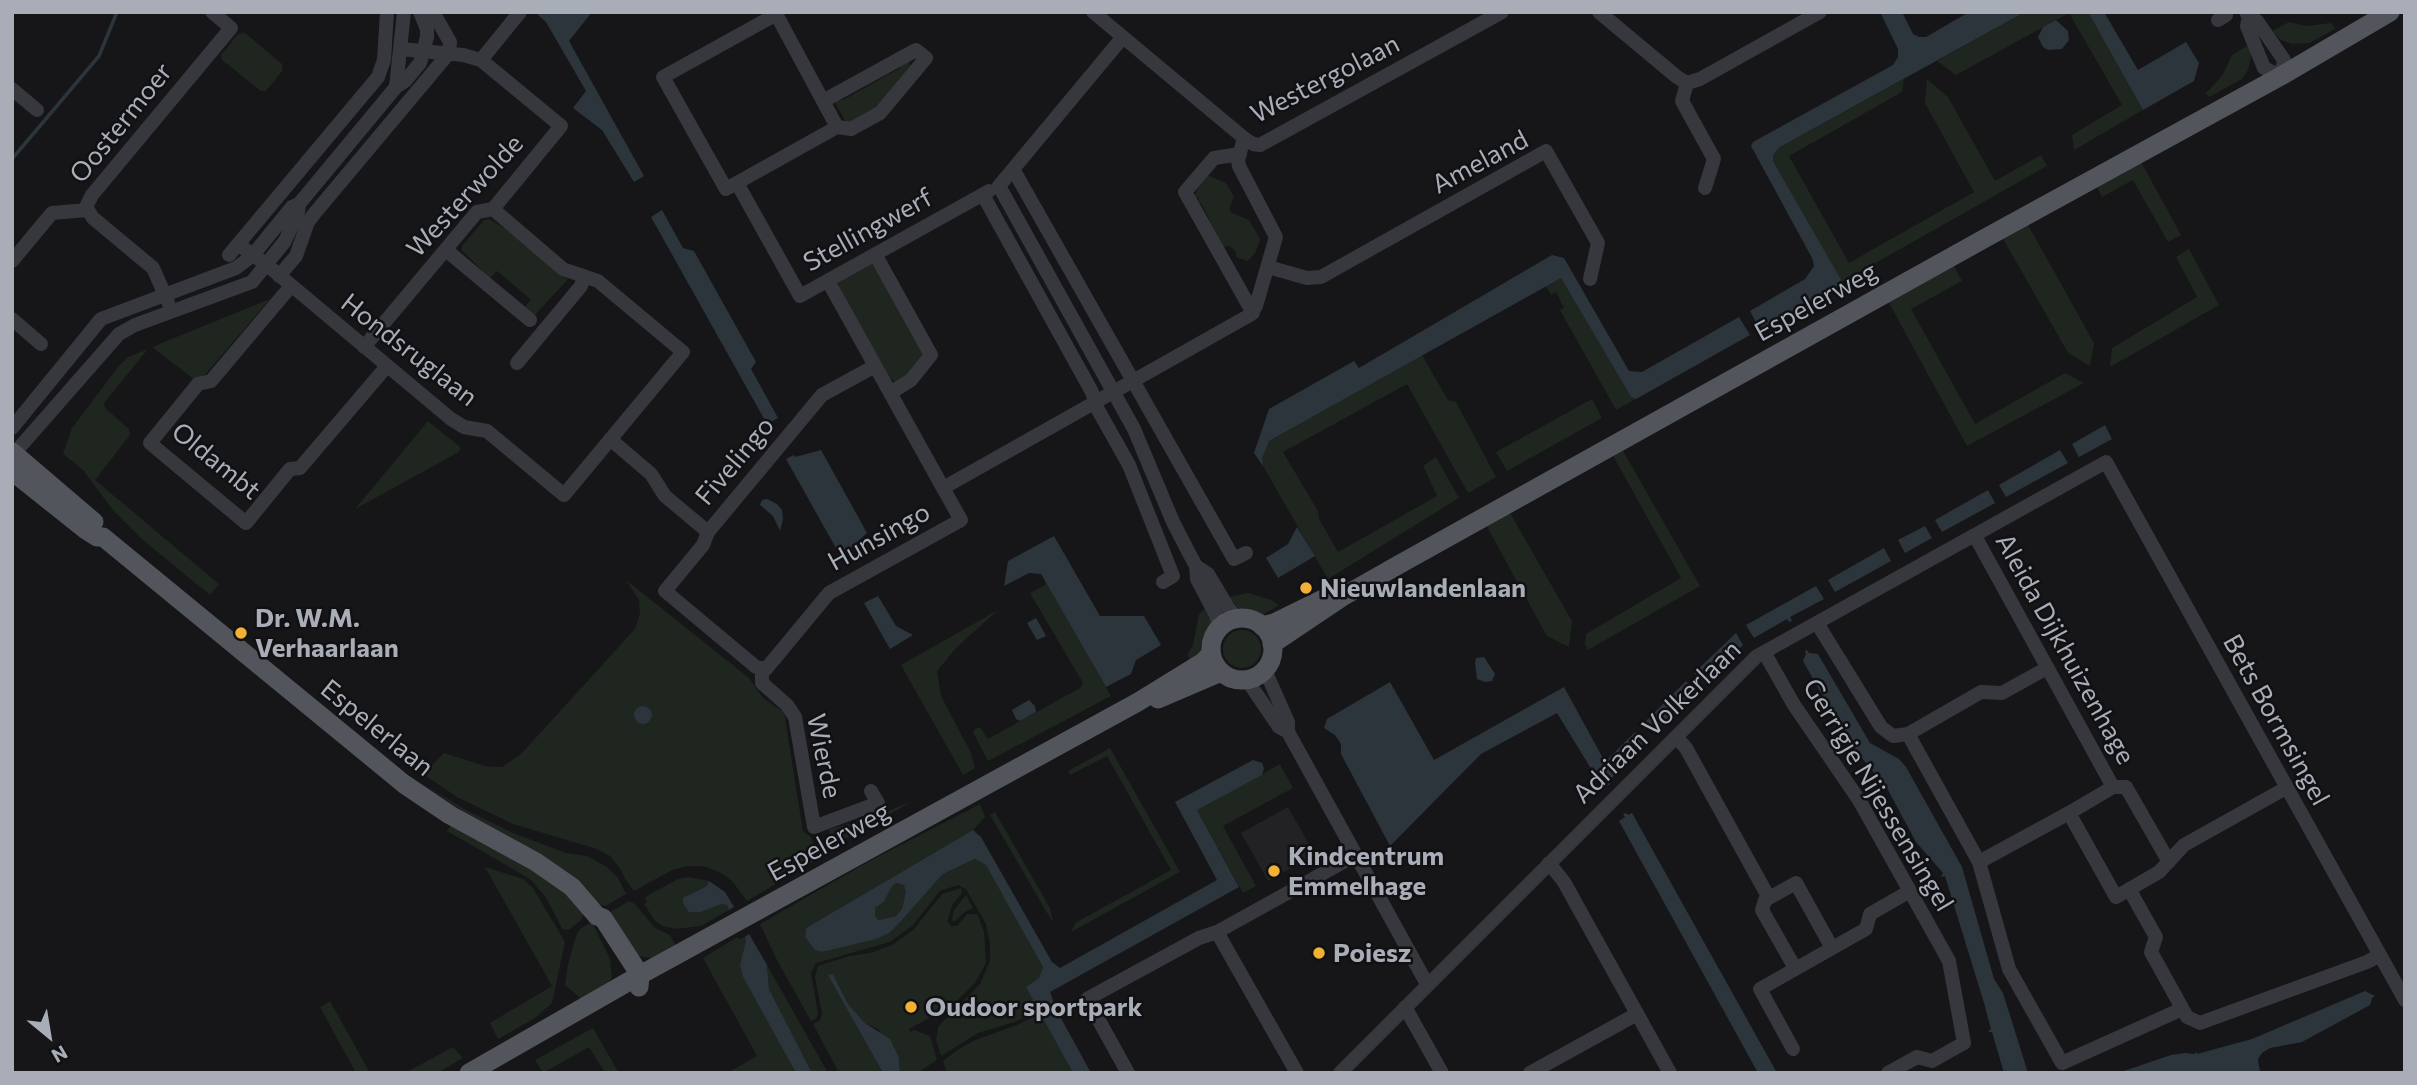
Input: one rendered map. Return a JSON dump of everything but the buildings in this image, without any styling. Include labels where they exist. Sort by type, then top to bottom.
[{"type":"main road","name":"Espelerweg","points":[[1272,644],[1342,597],[1966,249],[2373,12]]},
{"type":"main road","name":"Espelerweg","points":[[1262,626],[1274,623],[1341,590],[2277,69],[2390,12]]},
{"type":"main road","name":"Espelerlaan","points":[[13,459],[77,523],[97,537],[103,537],[388,772],[450,816],[550,871],[581,896],[597,916],[597,922],[615,955],[635,983]]},
{"type":"main road","points":[[1238,619],[1252,620],[1262,626],[1272,644],[1271,658],[1265,670],[1247,680],[1235,679],[1220,672],[1211,654],[1212,640],[1219,628],[1238,619]]},
{"type":"main road","name":"Espelerweg","points":[[469,1073],[734,930],[1138,702],[1203,662],[1211,654]]},
{"type":"main road","name":"Espelerweg","points":[[755,918],[1150,703],[1210,674],[1220,672]]},
{"type":"main road","name":"Espelerweg","points":[[493,1073],[635,983]]},
{"type":"street","name":"Oostermoer","points":[[172,312],[153,268],[87,210],[87,203],[231,28],[212,12]]},
{"type":"street","name":"Hondsruglaan","points":[[387,12],[383,66],[378,77],[234,250],[267,265],[458,424],[487,431],[564,495],[683,352],[597,281],[584,276]]},
{"type":"street","points":[[396,87],[404,12]]},
{"type":"street","points":[[12,428],[95,324],[107,316],[236,268],[252,256],[396,87],[405,81],[420,63],[427,29],[420,12]]},
{"type":"street","points":[[285,281],[308,222],[449,53],[450,41],[433,12]]},
{"type":"street","points":[[481,60],[520,12]]},
{"type":"street","name":"Westergolaan","points":[[1093,12],[1255,145],[1269,142],[1502,12]]},
{"type":"street","points":[[1599,12],[1687,83]]},
{"type":"street","points":[[1687,83],[1700,79],[1799,17],[1820,12]]},
{"type":"street","points":[[775,14],[837,127]]},
{"type":"street","name":"Stellingwerf","points":[[775,14],[663,77],[726,189],[737,183],[800,296],[999,186]]},
{"type":"street","points":[[2247,15],[2248,26],[2277,69]]},
{"type":"street","points":[[2247,15],[2257,21],[2277,69]]},
{"type":"street","points":[[1123,37],[999,186],[1140,441],[1173,522],[1196,566],[1197,579],[1219,622],[1219,628]]},
{"type":"street","name":"Westerwolde","points":[[364,347],[477,212],[493,209],[561,126],[481,60],[449,53],[401,49]]},
{"type":"street","points":[[737,183],[837,127],[851,129],[880,113],[926,58],[916,50],[823,101]]},
{"type":"street","points":[[1687,83],[1682,102],[1714,159],[1705,188]]},
{"type":"street","points":[[12,89],[37,110]]},
{"type":"street","name":"Westergolaan","points":[[1240,154],[1244,138]]},
{"type":"street","name":"Ameland","points":[[1268,267],[1313,278],[1323,275],[1546,151],[1598,243],[1590,279]]},
{"type":"street","points":[[828,281],[943,488],[1252,313],[1276,243],[1276,233],[1240,168],[1240,154],[1216,156],[1185,192],[1252,313]]},
{"type":"street","points":[[1013,169],[1234,559],[1245,553]]},
{"type":"street","points":[[983,195],[1129,465],[1173,576],[1163,582]]},
{"type":"street","points":[[13,459],[115,337],[128,328],[248,284],[285,241],[299,204]]},
{"type":"street","points":[[493,209],[564,269],[584,276],[582,286],[517,363]]},
{"type":"street","points":[[12,261],[52,214],[87,210]]},
{"type":"street","points":[[446,250],[530,320]]},
{"type":"street","points":[[875,254],[932,355],[911,380],[890,393]]},
{"type":"street","name":"Oldambt","points":[[285,281],[211,381],[198,384],[150,443],[246,523],[290,468],[300,468],[387,366]]},
{"type":"street","points":[[12,319],[41,344]]},
{"type":"street","name":"Fivelingo","points":[[610,439],[651,474],[665,496],[708,532],[822,396],[875,366]]},
{"type":"street","name":"Adriaan Volkerlaan","points":[[1340,1073],[1752,660],[2106,463]]},
{"type":"street","name":"Bets Bormsingel","points":[[2106,463],[2405,1000]]},
{"type":"street","name":"Hunsingo","points":[[762,668],[766,669],[829,593],[961,520],[943,488]]},
{"type":"street","points":[[708,532],[703,545],[665,591],[756,667],[762,668]]},
{"type":"street","name":"Aleida Dijkhuizenhage","points":[[1975,536],[2113,787]]},
{"type":"street","points":[[1196,566],[1208,574],[1238,619]]},
{"type":"street","points":[[1817,623],[1884,731],[1893,736],[1908,734],[1981,692],[2002,693],[2047,668]]},
{"type":"street","name":"Gerrigje Nijessensingel","points":[[1764,652],[1794,705],[1859,800],[1949,961],[1965,1043],[1932,1062],[1917,1057],[1888,1073]]},
{"type":"street","name":"Wierde","points":[[762,668],[762,683],[791,709],[794,717],[814,827],[878,803],[871,791]]},
{"type":"street","points":[[1265,670],[1289,722],[1288,732]]},
{"type":"street","points":[[1247,680],[1279,727],[1288,732],[1427,984]]},
{"type":"street","points":[[1908,734],[1979,862],[2009,969],[2062,1063],[2182,1009]]},
{"type":"street","points":[[1676,737],[1686,748],[1769,898]]},
{"type":"street","points":[[1979,862],[2113,787],[2126,787],[2169,862]]},
{"type":"street","points":[[2069,813],[2116,897],[2159,872],[2184,845],[2286,788]]},
{"type":"street","points":[[1128,1073],[1087,999],[1199,938],[1217,932],[1356,855]]},
{"type":"street","points":[[1549,863],[1558,872],[1670,1073]]},
{"type":"street","points":[[1795,968],[1762,910],[1765,900],[1796,883],[1832,948]]},
{"type":"street","points":[[2129,889],[2155,937],[2151,952],[2187,1017],[2200,1023],[2380,955]]},
{"type":"street","points":[[1793,1049],[1760,989],[1866,929],[1870,914],[1910,891]]},
{"type":"street","points":[[1217,932],[1297,1073]]},
{"type":"street","points":[[1405,1007],[1442,1073]]},
{"type":"street","points":[[1530,1073],[1637,1014]]},
{"type":"shaded area","points":[[535,12],[592,12],[569,41],[644,176],[634,182],[602,130],[573,108],[586,91],[546,22]]},
{"type":"shaded area","points":[[1880,12],[1902,12],[1913,34],[1926,37],[1969,12],[2025,12],[1780,147],[1773,155],[1773,161],[1843,283],[1760,330],[1750,311],[1805,279],[1814,266],[1751,146],[1753,142],[1893,65],[1898,57],[1898,49]]},
{"type":"shaded area","points":[[2025,12],[2088,12],[2143,110],[2074,150],[2072,135],[2122,105],[2069,13],[1956,75],[1937,61]]},
{"type":"shaded area","points":[[2088,12],[2104,12],[2138,70],[2186,42],[2199,63],[2194,81],[2143,110]]},
{"type":"shaded area","points":[[2056,20],[2068,31],[2069,40],[2062,49],[2048,50],[2043,47],[2038,37],[2043,27]]},
{"type":"shaded area","points":[[2289,22],[2306,26],[2331,23],[2335,29],[2309,43],[2292,44],[2281,40],[2272,31]]},
{"type":"shaded area","points":[[245,33],[282,64],[283,70],[266,91],[261,91],[222,60],[221,55],[238,34]]},
{"type":"shaded area","points":[[2250,46],[2251,56],[2248,70],[2242,79],[2209,97],[2206,93],[2222,76],[2232,55]]},
{"type":"shaded area","points":[[903,62],[909,62],[910,66],[878,108],[847,124],[834,101],[843,100],[900,68]]},
{"type":"shaded area","points":[[1904,79],[1902,92],[1789,156],[1849,263],[1974,192],[1925,103],[1927,79],[1948,97],[1995,181],[2041,155],[2047,166],[1842,282],[1773,161],[1773,155],[1780,147]]},
{"type":"shaded area","points":[[2140,160],[2181,235],[2168,242],[2133,180],[2102,197],[2096,185]]},
{"type":"shaded area","points":[[1207,175],[1226,183],[1234,197],[1230,212],[1249,220],[1260,240],[1255,253],[1248,261],[1236,257],[1236,252],[1230,246],[1223,247],[1201,203],[1196,201],[1199,200],[1198,197],[1193,199]]},
{"type":"shaded area","points":[[662,210],[683,248],[694,251],[756,362],[751,369],[778,418],[767,424],[651,217]]},
{"type":"shaded area","points":[[489,219],[516,235],[554,270],[568,279],[535,315],[525,307],[531,300],[497,271],[490,278],[462,251],[462,246],[484,220]]},
{"type":"shaded area","points":[[2027,223],[2094,343],[2090,366],[2068,353],[2002,237]]},
{"type":"shaded area","points":[[2189,249],[2219,305],[2110,367],[2112,348],[2197,297],[2176,257]]},
{"type":"shaded area","points":[[1552,255],[1564,258],[1629,371],[1642,372],[1739,317],[1750,335],[1636,399],[1631,397],[1561,278],[1269,441],[1262,458],[1263,466],[1254,453],[1269,409],[1354,361],[1359,368]]},
{"type":"shaded area","points":[[873,264],[922,352],[922,356],[907,375],[895,382],[888,376],[838,288],[839,282],[844,278]]},
{"type":"shaded area","points":[[1953,264],[1962,281],[1911,309],[1975,424],[2065,373],[2084,383],[1967,446],[1888,301]]},
{"type":"shaded area","points":[[1561,278],[1631,397],[1636,399],[1616,410],[1560,310],[1564,308],[1556,292],[1551,295],[1546,286]]},
{"type":"shaded area","points":[[270,299],[203,377],[195,380],[152,347]]},
{"type":"shaded area","points":[[148,349],[104,403],[105,408],[129,429],[130,435],[95,480],[219,584],[210,595],[143,540],[112,509],[83,470],[63,454],[72,428],[118,367],[128,357]]},
{"type":"shaded area","points":[[1422,355],[1448,400],[1456,402],[1496,477],[1468,493],[1407,384],[1283,452],[1318,511],[1319,519],[1338,552],[1437,496],[1423,466],[1436,457],[1459,498],[1328,579],[1263,466],[1261,458],[1265,447],[1269,441]]},
{"type":"shaded area","points":[[1592,399],[1602,418],[1507,471],[1496,452]]},
{"type":"shaded area","points":[[428,421],[460,447],[459,452],[355,509]]},
{"type":"shaded area","points":[[2105,425],[2112,439],[2079,457],[2072,444]]},
{"type":"shaded area","points":[[1622,449],[1700,586],[1588,650],[1585,645],[1586,634],[1681,578],[1612,454]]},
{"type":"shaded area","points":[[821,450],[867,533],[841,557],[786,459]]},
{"type":"shaded area","points":[[2060,450],[2068,463],[2006,497],[1999,485]]},
{"type":"shaded area","points":[[1988,490],[1995,503],[1942,532],[1935,520]]},
{"type":"shaded area","points":[[767,499],[782,510],[780,531],[773,516],[760,505],[762,500]]},
{"type":"shaded area","points":[[1509,511],[1572,621],[1569,647],[1547,636],[1486,525]]},
{"type":"shaded area","points":[[1925,526],[1932,538],[1905,553],[1898,540]]},
{"type":"shaded area","points":[[1297,527],[1315,556],[1278,578],[1266,558],[1288,544]]},
{"type":"shaded area","points":[[1054,536],[1100,616],[1144,616],[1161,645],[1136,660],[1131,674],[1106,687],[1041,574],[1029,573],[1004,586],[1008,561]]},
{"type":"shaded area","points":[[1884,548],[1891,561],[1835,592],[1828,580]]},
{"type":"shaded area","points":[[626,580],[749,678],[763,698],[784,712],[803,831],[811,837],[818,859],[747,901],[732,881],[704,866],[687,866],[672,870],[634,891],[610,856],[597,849],[513,824],[457,797],[423,774],[444,753],[495,767],[502,767],[521,754],[635,629],[640,613],[639,600]]},
{"type":"shaded area","points":[[1047,584],[1111,696],[988,761],[973,732],[975,729],[980,727],[988,739],[1080,688],[1083,683],[1030,593]]},
{"type":"shaded area","points":[[1816,586],[1824,599],[1790,617],[1792,621],[1787,619],[1754,638],[1746,625]]},
{"type":"shaded area","points":[[1248,593],[1279,605],[1264,614],[1247,613],[1239,609],[1229,597]]},
{"type":"shaded area","points":[[878,596],[896,626],[913,635],[890,649],[864,603]]},
{"type":"shaded area","points":[[1206,608],[1212,625],[1210,633],[1204,649],[1190,663],[1188,654],[1193,645],[1199,614]]},
{"type":"shaded area","points":[[998,610],[957,647],[937,671],[941,696],[971,753],[975,768],[963,775],[901,665]]},
{"type":"shaded area","points":[[1036,618],[1046,636],[1037,640],[1027,623]]},
{"type":"shaded area","points":[[1242,630],[1255,636],[1261,649],[1255,662],[1242,668],[1229,662],[1223,649],[1229,636]]},
{"type":"shaded area","points":[[1736,633],[1743,645],[1705,683],[1694,673]]},
{"type":"shaded area","points":[[1807,650],[1809,653],[1818,654],[1870,743],[1899,759],[1906,767],[1962,867],[1994,979],[2003,993],[2028,1073],[2004,1073],[1992,1032],[1988,1032],[1991,1029],[1984,1003],[1945,876],[1941,877],[1943,873],[1916,842],[1888,790],[1848,741],[1803,661]]},
{"type":"shaded area","points":[[1484,657],[1495,674],[1492,681],[1477,679],[1476,658]]},
{"type":"shaded area","points":[[1686,681],[1697,692],[1664,723],[1667,726],[1663,724],[1654,733],[1644,723]]},
{"type":"shaded area","points":[[1390,682],[1434,760],[1564,687],[1605,762],[1635,732],[1645,742],[1609,781],[1610,784],[1601,785],[1557,713],[1481,754],[1390,846],[1341,754],[1341,744],[1335,735],[1324,728],[1327,719]]},
{"type":"shaded area","points":[[1029,700],[1035,706],[1036,712],[1020,721],[1016,719],[1012,710]]},
{"type":"shaded area","points":[[643,706],[649,709],[652,715],[649,721],[643,724],[637,721],[634,715],[637,709]]},
{"type":"shaded area","points":[[1110,748],[1180,872],[1071,932],[1075,923],[1171,870],[1107,756],[1070,775],[1068,771]]},
{"type":"shaded area","points":[[1253,760],[1262,763],[1262,775],[1197,810],[1239,887],[1050,992],[1056,1009],[1091,1073],[1073,1073],[1026,987],[1039,978],[1043,967],[986,865],[975,859],[943,874],[889,933],[876,939],[822,952],[815,950],[805,937],[806,928],[973,830],[981,837],[1052,962],[1060,968],[1217,880],[1175,802]],"holes":[[[896,883],[904,885],[906,892],[902,909],[896,916],[879,920],[875,916],[875,908],[884,902],[892,886]]]},
{"type":"shaded area","points":[[1280,764],[1293,788],[1223,826],[1256,886],[1243,893],[1197,810]]},
{"type":"shaded area","points":[[423,784],[466,810],[513,833],[566,853],[587,856],[607,867],[618,878],[626,894],[606,906],[598,904]]},
{"type":"shaded area","points":[[913,801],[831,847],[829,829],[868,819]]},
{"type":"shaded area","points":[[980,804],[985,817],[973,830],[806,928],[805,937],[822,952],[847,945],[902,920],[943,874],[975,859],[987,865],[1043,967],[1039,978],[1026,987],[1039,1009],[1017,1021],[978,1033],[941,1056],[936,1040],[938,1027],[980,984],[990,961],[986,924],[966,889],[958,885],[940,891],[913,925],[890,942],[816,963],[811,973],[818,1014],[816,1019],[811,1021],[760,924],[868,862]]},
{"type":"shaded area","points":[[1288,807],[1315,855],[1268,881],[1241,833]]},
{"type":"shaded area","points":[[995,812],[1050,908],[1053,923],[990,815]]},
{"type":"shaded area","points":[[1626,813],[1632,813],[1777,1073],[1758,1073],[1619,821]]},
{"type":"shaded area","points":[[452,823],[561,887],[584,914],[581,920],[570,929],[563,930],[545,896],[530,879],[447,831]]},
{"type":"shaded area","points":[[485,867],[523,879],[533,888],[565,942],[552,1003],[535,1018],[498,1039],[490,1023],[552,986]]},
{"type":"shaded area","points":[[689,877],[709,881],[707,886],[691,894],[727,905],[729,910],[701,926],[676,929],[655,921],[644,904],[647,902],[645,897],[678,879]]},
{"type":"shaded area","points":[[709,881],[725,892],[734,907],[729,910],[727,905],[721,904],[701,912],[689,912],[683,898],[707,886]]},
{"type":"shaded area","points":[[896,883],[904,885],[907,892],[902,909],[896,916],[879,920],[875,916],[875,908],[884,902]]},
{"type":"shaded area","points":[[961,888],[962,893],[953,904],[947,921],[951,926],[957,926],[967,914],[977,914],[984,932],[986,963],[975,983],[940,1017],[936,1020],[931,1017],[909,1029],[910,1032],[914,1030],[930,1036],[937,1060],[917,1073],[900,1073],[899,1058],[878,1029],[865,1023],[848,1004],[837,981],[829,976],[883,1073],[839,1073],[813,1024],[820,1020],[822,1014],[815,977],[818,966],[892,945],[913,930],[942,894]]},
{"type":"shaded area","points":[[966,895],[973,908],[954,922],[954,910]]},
{"type":"shaded area","points":[[629,901],[635,904],[655,928],[670,935],[678,950],[655,959],[639,956],[605,915]]},
{"type":"shaded area","points":[[592,922],[610,959],[612,977],[608,985],[585,1002],[565,985],[577,933]]},
{"type":"shaded area","points":[[749,934],[767,965],[769,989],[812,1073],[796,1073],[743,977],[740,965],[745,937]]},
{"type":"shaded area","points":[[737,937],[745,937],[746,941],[743,977],[796,1073],[727,1073],[757,1056],[703,958]]},
{"type":"shaded area","points":[[767,965],[828,1073],[812,1073],[769,989]]},
{"type":"shaded area","points":[[833,974],[848,1004],[865,1023],[890,1039],[899,1058],[900,1073],[883,1073],[828,975]]},
{"type":"shaded area","points":[[2365,991],[2375,996],[2370,1005],[2302,1042],[2270,1048],[2262,1053],[2258,1059],[2260,1073],[2118,1073],[2171,1055],[2197,1054],[2252,1039]]},
{"type":"shaded area","points":[[330,1001],[370,1073],[356,1073],[320,1007]]},
{"type":"shaded area","points":[[1041,1013],[1073,1073],[947,1073],[943,1061],[959,1049]]},
{"type":"shaded area","points":[[593,1028],[619,1073],[605,1073],[589,1047],[543,1073],[535,1060]]},
{"type":"shaded area","points":[[453,1047],[463,1058],[437,1073],[405,1073]]},
{"type":"waterway","points":[[12,159],[99,56],[117,12]]},
{"type":"place","name":"Nieuwlandenlaan","points":[[1306,588]]},
{"type":"place","name":"Dr. W.M. Verhaarlaan","points":[[241,633]]},
{"type":"place","name":"Kindcentrum Emmelhage","points":[[1274,871]]},
{"type":"place","name":"Poiesz","points":[[1319,953]]},
{"type":"place","name":"Oudoor sportpark","points":[[911,1007]]}]
